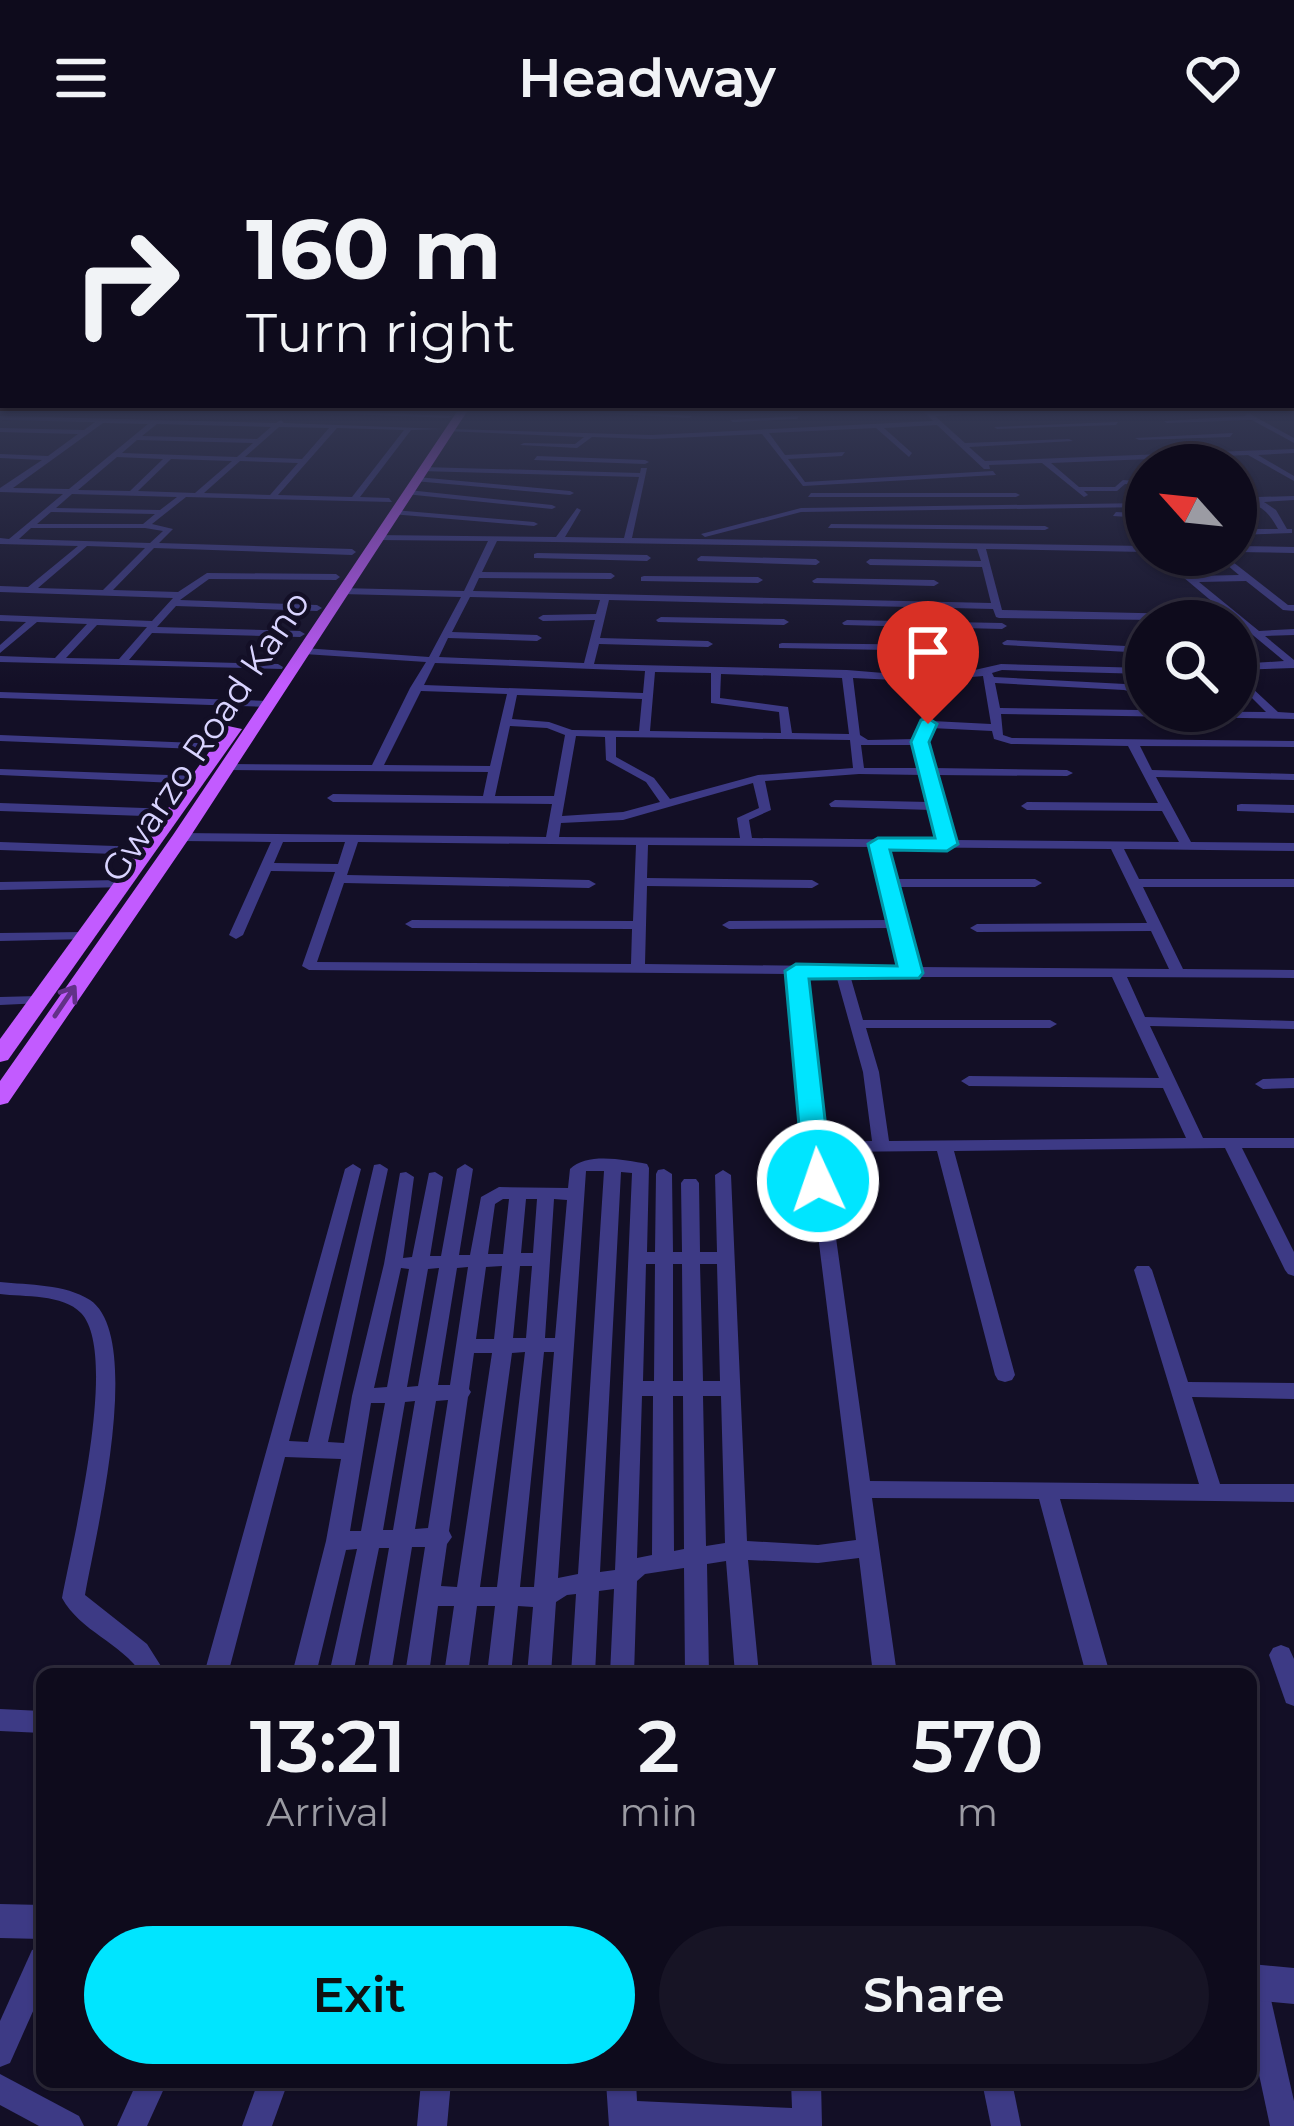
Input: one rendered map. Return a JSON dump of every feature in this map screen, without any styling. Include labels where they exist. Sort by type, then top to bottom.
[{"type":"main road","points":[[0,1055],[143,850],[221,747],[261,704],[278,667],[302,643],[316,608],[339,584],[352,553],[395,502]]},
{"type":"main road","name":"Gwarzo Road Kano","points":[[0,1098],[228,767],[261,704],[339,584],[377,537],[396,502]]},
{"type":"street","points":[[3,544],[59,502]]},
{"type":"street","points":[[145,526],[174,502]]},
{"type":"street","points":[[366,502],[534,524]]},
{"type":"street","points":[[506,502],[551,507]]},
{"type":"street","points":[[520,539],[558,502]]},
{"type":"street","points":[[628,539],[636,502]]},
{"type":"street","points":[[816,502],[842,543]]},
{"type":"street","points":[[1023,502],[1059,548]]},
{"type":"street","points":[[1095,502],[1114,514],[1125,515]]},
{"type":"street","points":[[1259,502],[1289,531]]},
{"type":"street","points":[[494,520],[510,503]]},
{"type":"street","points":[[681,540],[784,513],[821,510],[1125,506]]},
{"type":"street","points":[[52,509],[160,512]]},
{"type":"street","points":[[560,540],[577,510]]},
{"type":"street","points":[[1273,512],[1294,514]]},
{"type":"street","points":[[31,526],[169,527],[106,592]]},
{"type":"street","points":[[832,526],[1045,528]]},
{"type":"street","points":[[1257,532],[1289,531]]},
{"type":"street","points":[[377,537],[1125,549]]},
{"type":"street","points":[[641,598],[650,539]]},
{"type":"street","points":[[376,769],[428,661],[470,594],[493,540]]},
{"type":"street","points":[[815,543],[817,602]]},
{"type":"street","points":[[3,544],[352,553]]},
{"type":"street","points":[[30,590],[84,544]]},
{"type":"street","points":[[982,546],[1014,668]]},
{"type":"street","points":[[1257,549],[1294,550]]},
{"type":"street","points":[[537,556],[647,558]]},
{"type":"street","points":[[701,559],[816,562]]},
{"type":"street","points":[[871,562],[986,564]]},
{"type":"street","points":[[120,664],[194,582],[220,574],[470,594],[817,602],[1125,617]]},
{"type":"street","points":[[477,574],[611,576]]},
{"type":"street","points":[[1186,576],[1216,600]]},
{"type":"street","points":[[1245,576],[1286,608],[1294,608]]},
{"type":"street","points":[[1190,579],[1247,578]]},
{"type":"street","points":[[644,579],[758,580]]},
{"type":"street","points":[[817,581],[934,583]]},
{"type":"street","points":[[0,589],[316,608]]},
{"type":"street","points":[[588,667],[605,598]]},
{"type":"street","points":[[782,601],[786,672]]},
{"type":"street","points":[[543,618],[600,617]]},
{"type":"street","points":[[0,618],[153,627],[428,661],[921,675],[1125,688]]},
{"type":"street","points":[[0,650],[35,619]]},
{"type":"street","points":[[661,620],[784,622]]},
{"type":"street","points":[[56,662],[95,622]]},
{"type":"street","points":[[847,623],[1002,626]]},
{"type":"street","points":[[1257,634],[1294,632]]},
{"type":"street","points":[[444,634],[537,638]]},
{"type":"street","points":[[1257,634],[1292,661]]},
{"type":"street","points":[[596,640],[708,644]]},
{"type":"street","points":[[1007,643],[1125,649]]},
{"type":"street","points":[[782,646],[946,649]]},
{"type":"street","points":[[0,659],[278,667]]},
{"type":"street","points":[[1257,668],[1292,661]]},
{"type":"street","points":[[989,678],[1001,667],[1125,670]]},
{"type":"street","points":[[644,733],[650,669]]},
{"type":"street","points":[[1074,669],[1089,712]]},
{"type":"street","points":[[716,670],[716,701],[784,709],[787,736]]},
{"type":"street","points":[[847,674],[859,771]]},
{"type":"street","points":[[921,675],[928,724],[920,742],[947,844]]},
{"type":"street","points":[[989,678],[998,736],[1011,741],[1294,744]]},
{"type":"street","points":[[415,688],[648,697]]},
{"type":"street","points":[[488,800],[513,690]]},
{"type":"street","points":[[0,695],[261,704]]},
{"type":"street","points":[[1257,695],[1275,715]]},
{"type":"street","points":[[994,712],[1125,713]]},
{"type":"street","points":[[1257,715],[1294,716]]},
{"type":"street","points":[[506,722],[541,723],[571,733],[920,742]]},
{"type":"street","points":[[928,724],[997,728]]},
{"type":"street","points":[[553,840],[556,800],[571,733]]},
{"type":"street","points":[[611,733],[610,758],[650,780],[668,804]]},
{"type":"street","points":[[0,739],[221,747]]},
{"type":"street","points":[[1132,742],[1187,846]]},
{"type":"street","points":[[228,767],[495,769]]},
{"type":"street","points":[[555,820],[623,816],[758,778],[859,771],[1067,772]]},
{"type":"street","points":[[0,772],[197,780]]},
{"type":"street","points":[[1147,773],[1294,777]]},
{"type":"street","points":[[747,843],[743,818],[765,810],[758,778]]},
{"type":"street","points":[[333,798],[556,800]]},
{"type":"street","points":[[835,804],[937,806]]},
{"type":"street","points":[[0,806],[173,813]]},
{"type":"street","points":[[1027,806],[1166,807]]},
{"type":"street","points":[[1241,808],[1294,809]]},
{"type":"street","points":[[181,837],[1294,847]]},
{"type":"street","points":[[236,935],[279,837]]},
{"type":"street","points":[[353,838],[308,966],[1294,974]]},
{"type":"street","points":[[638,968],[642,841]]},
{"type":"street","points":[[878,844],[911,973]]},
{"type":"street","points":[[0,846],[143,850]]},
{"type":"street","points":[[1116,846],[1179,975]]},
{"type":"street","points":[[266,867],[589,884]]},
{"type":"street","points":[[640,882],[812,884]]},
{"type":"street","points":[[890,883],[1035,884]]},
{"type":"street","points":[[1134,883],[1294,884]]},
{"type":"street","points":[[0,886],[122,884]]},
{"type":"street","points":[[412,924],[637,925]]},
{"type":"street","points":[[729,926],[898,924]]},
{"type":"street","points":[[977,928],[1155,927]]},
{"type":"street","points":[[0,937],[84,936]]},
{"type":"street","points":[[796,971],[884,1668]]},
{"type":"street","points":[[842,972],[871,1072],[881,1146]]},
{"type":"street","points":[[1119,976],[1197,1143]]},
{"type":"street","points":[[0,1001],[38,1000]]},
{"type":"street","points":[[1141,1022],[1294,1025]]},
{"type":"street","points":[[856,1024],[1050,1024]]},
{"type":"street","points":[[969,1081],[1167,1083]]},
{"type":"street","points":[[1263,1084],[1294,1083]]},
{"type":"street","points":[[1232,1143],[1294,1270]]},
{"type":"street","points":[[815,1147],[1294,1143]]},
{"type":"street","points":[[945,1148],[1005,1375]]},
{"type":"street","points":[[539,1668],[580,1166],[641,1168],[622,1668]]},
{"type":"street","points":[[583,1668],[613,1166]]},
{"type":"street","points":[[218,1668],[353,1169]]},
{"type":"street","points":[[316,1450],[380,1169]]},
{"type":"street","points":[[380,1668],[465,1169]]},
{"type":"street","points":[[663,1562],[664,1174]]},
{"type":"street","points":[[723,1175],[736,1550],[746,1668]]},
{"type":"street","points":[[305,1668],[337,1541],[406,1177]]},
{"type":"street","points":[[341,1668],[370,1540],[435,1177]]},
{"type":"street","points":[[690,1184],[697,1668]]},
{"type":"street","points":[[457,1668],[503,1346],[518,1193]]},
{"type":"street","points":[[500,1668],[535,1346],[546,1194]]},
{"type":"street","points":[[418,1668],[441,1537],[487,1201],[491,1195],[578,1194]]},
{"type":"street","points":[[637,1258],[726,1258]]},
{"type":"street","points":[[393,1264],[541,1259]]},
{"type":"street","points":[[1143,1270],[1212,1492]]},
{"type":"street","points":[[0,1288],[78,1301],[94,1313],[102,1332],[102,1445],[74,1598],[87,1617],[138,1648],[150,1668]]},
{"type":"street","points":[[468,1346],[566,1345]]},
{"type":"street","points":[[632,1389],[730,1388]]},
{"type":"street","points":[[1180,1389],[1294,1391]]},
{"type":"street","points":[[362,1396],[461,1392]]},
{"type":"street","points":[[279,1449],[352,1451]]},
{"type":"street","points":[[862,1489],[1294,1493]]},
{"type":"street","points":[[1047,1491],[1096,1668]]},
{"type":"street","points":[[337,1541],[441,1537]]},
{"type":"street","points":[[430,1596],[545,1598],[562,1586],[623,1578],[640,1566],[695,1556],[736,1550],[818,1554],[869,1547]]},
{"type":"street","points":[[1281,1654],[1294,1695]]},
{"type":"street","points":[[0,1720],[36,1722]]},
{"type":"street","points":[[0,1921],[36,1922]]},
{"type":"street","points":[[0,2053],[36,1973]]},
{"type":"street","points":[[1257,1982],[1294,1986]]},
{"type":"street","points":[[1257,2004],[1285,2126]]},
{"type":"street","points":[[132,2126],[149,2088]]},
{"type":"street","points":[[257,2126],[271,2088]]},
{"type":"street","points":[[432,2126],[435,2088]]},
{"type":"street","points":[[621,2088],[623,2121],[807,2125],[806,2088]]},
{"type":"street","points":[[998,2088],[1006,2126]]},
{"type":"street","points":[[0,2089],[68,2126]]},
{"type":"route","points":[[818,1181],[814,1106],[796,971],[911,973],[878,844],[947,844],[920,742],[928,724]]}]
